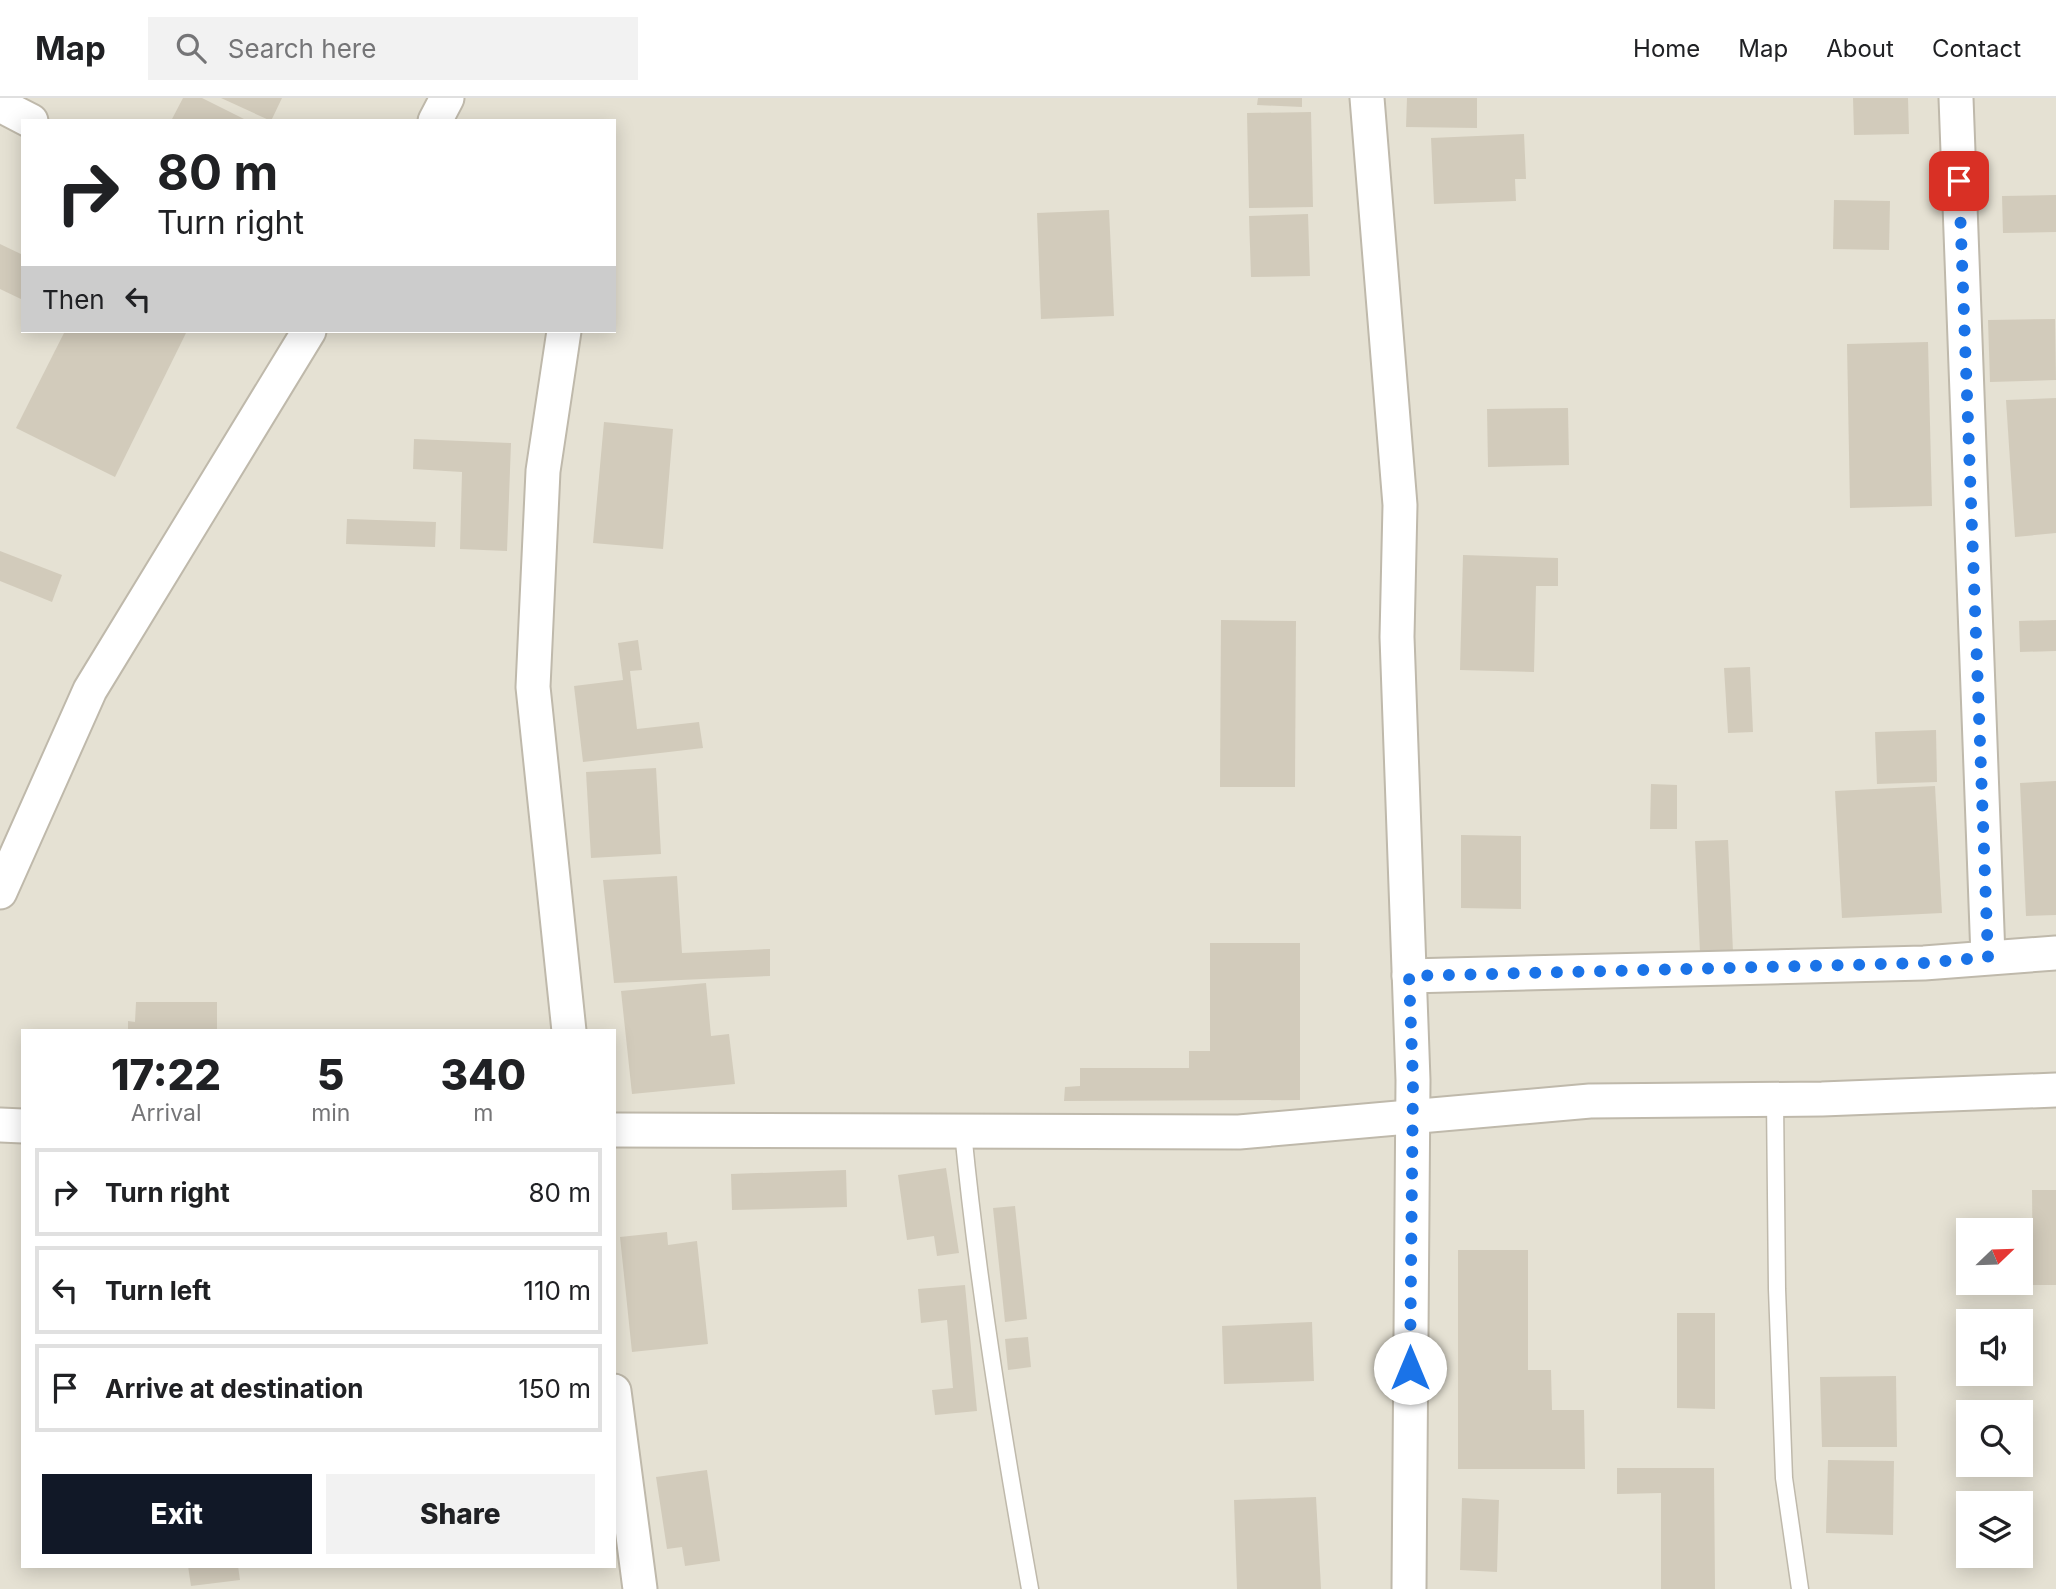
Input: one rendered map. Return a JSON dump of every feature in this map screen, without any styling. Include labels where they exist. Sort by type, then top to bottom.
[{"type":"street","points":[[436,119],[447,98]]},
{"type":"street","points":[[1367,98],[1401,505],[1396,637],[1412,1117],[1409,1589]]},
{"type":"street","points":[[1956,98],[1988,957]]},
{"type":"street","points":[[0,105],[27,119]]},
{"type":"street","points":[[0,892],[90,690],[308,333]]},
{"type":"street","points":[[564,333],[543,471],[533,687],[569,1029]]},
{"type":"street","points":[[1409,976],[1924,963],[2056,953]]},
{"type":"street","points":[[616,1130],[1239,1132],[1591,1101],[1775,1099],[2056,1090]]},
{"type":"street","points":[[0,1125],[21,1126]]},
{"type":"street","points":[[616,1406],[640,1589]]},
{"type":"lane","points":[[1775,1099],[1777,1289],[1784,1478],[1800,1589]]},
{"type":"lane","points":[[963,1132],[971,1212],[1004,1445],[1030,1589]]},
{"type":"shaded area","points":[[0,98],[2056,98],[2056,1589],[0,1589]]},
{"type":"building","points":[[183,98],[202,98],[244,119],[172,119]]},
{"type":"building","points":[[221,98],[282,98],[272,119]]},
{"type":"building","points":[[1258,98],[1302,98],[1302,107],[1257,105]]},
{"type":"building","points":[[1407,98],[1477,98],[1477,128],[1406,127]]},
{"type":"building","points":[[1853,98],[1908,98],[1909,134],[1854,135]]},
{"type":"building","points":[[1311,112],[1313,207],[1249,208],[1247,113]]},
{"type":"building","points":[[1524,134],[1526,179],[1515,179],[1516,201],[1434,204],[1431,138]]},
{"type":"building","points":[[2056,195],[2056,232],[2003,233],[2002,196]]},
{"type":"building","points":[[1834,200],[1890,201],[1889,250],[1833,249]]},
{"type":"building","points":[[1109,210],[1114,316],[1041,319],[1037,213]]},
{"type":"building","points":[[1308,214],[1310,276],[1251,277],[1249,216]]},
{"type":"building","points":[[0,244],[21,254],[21,299],[0,289]]},
{"type":"building","points":[[2055,319],[2056,380],[1990,382],[1988,320]]},
{"type":"building","points":[[64,333],[186,333],[115,477],[16,428]]},
{"type":"building","points":[[1928,342],[1932,506],[1850,508],[1847,344]]},
{"type":"building","points":[[2056,398],[2056,533],[2015,537],[2006,400]]},
{"type":"building","points":[[1568,408],[1569,465],[1488,467],[1487,409]]},
{"type":"building","points":[[604,422],[673,429],[663,549],[593,543]]},
{"type":"building","points":[[414,439],[511,443],[507,551],[460,549],[462,472],[413,469]]},
{"type":"building","points":[[347,519],[436,522],[435,547],[346,544]]},
{"type":"building","points":[[0,551],[62,575],[52,602],[0,581]]},
{"type":"building","points":[[1463,555],[1558,558],[1558,586],[1536,586],[1534,672],[1460,670]]},
{"type":"building","points":[[1221,620],[1296,621],[1295,787],[1220,787]]},
{"type":"building","points":[[2056,620],[2056,651],[2020,652],[2019,621]]},
{"type":"building","points":[[638,640],[642,670],[630,671],[637,729],[699,722],[703,748],[583,762],[574,686],[623,680],[618,643]]},
{"type":"building","points":[[1750,667],[1753,732],[1728,733],[1724,668]]},
{"type":"building","points":[[1936,730],[1937,782],[1877,784],[1875,732]]},
{"type":"building","points":[[656,768],[661,854],[591,858],[586,772]]},
{"type":"building","points":[[2056,781],[2056,915],[2026,916],[2020,783]]},
{"type":"building","points":[[1651,784],[1677,785],[1677,829],[1650,829]]},
{"type":"building","points":[[1935,786],[1942,913],[1842,918],[1835,791]]},
{"type":"building","points":[[1461,835],[1521,836],[1521,909],[1461,908]]},
{"type":"building","points":[[1728,840],[1733,952],[1700,953],[1695,841]]},
{"type":"building","points":[[677,876],[682,953],[770,949],[770,976],[614,983],[603,880]]},
{"type":"building","points":[[1210,943],[1300,943],[1300,1100],[1064,1101],[1065,1087],[1080,1086],[1080,1068],[1189,1068],[1189,1051],[1210,1051]]},
{"type":"building","points":[[706,983],[711,1036],[729,1034],[735,1084],[632,1094],[621,991]]},
{"type":"building","points":[[136,1002],[217,1002],[217,1029],[128,1029],[128,1021],[135,1022]]},
{"type":"building","points":[[946,1168],[959,1253],[937,1256],[934,1236],[907,1240],[898,1175]]},
{"type":"building","points":[[846,1170],[847,1207],[732,1210],[731,1174]]},
{"type":"building","points":[[2032,1190],[2056,1190],[2056,1285],[2034,1285]]},
{"type":"building","points":[[1015,1206],[1027,1319],[1005,1322],[993,1208]]},
{"type":"building","points":[[667,1232],[668,1245],[697,1241],[708,1344],[632,1352],[620,1237]]},
{"type":"building","points":[[1458,1250],[1528,1250],[1528,1370],[1551,1370],[1552,1410],[1584,1410],[1585,1469],[1458,1469]]},
{"type":"building","points":[[965,1285],[977,1411],[935,1415],[932,1390],[953,1388],[947,1320],[921,1323],[918,1289]]},
{"type":"building","points":[[1677,1313],[1715,1313],[1715,1409],[1677,1408]]},
{"type":"building","points":[[1312,1322],[1314,1381],[1224,1384],[1222,1326]]},
{"type":"building","points":[[1028,1337],[1031,1367],[1008,1370],[1005,1339]]},
{"type":"building","points":[[1896,1376],[1897,1447],[1822,1447],[1820,1377]]},
{"type":"building","points":[[1828,1460],[1894,1461],[1893,1535],[1826,1533]]},
{"type":"building","points":[[1617,1468],[1714,1468],[1715,1589],[1661,1589],[1661,1493],[1617,1494]]},
{"type":"building","points":[[707,1470],[720,1561],[685,1566],[682,1547],[667,1549],[656,1477]]},
{"type":"building","points":[[1316,1497],[1321,1589],[1237,1589],[1234,1500]]},
{"type":"building","points":[[1462,1498],[1499,1500],[1497,1572],[1460,1570]]},
{"type":"building","points":[[188,1568],[238,1568],[240,1580],[191,1586]]},
{"type":"route","points":[[1410,1368],[1413,1080],[1409,976],[1924,963],[1988,957],[1959,181]]}]
